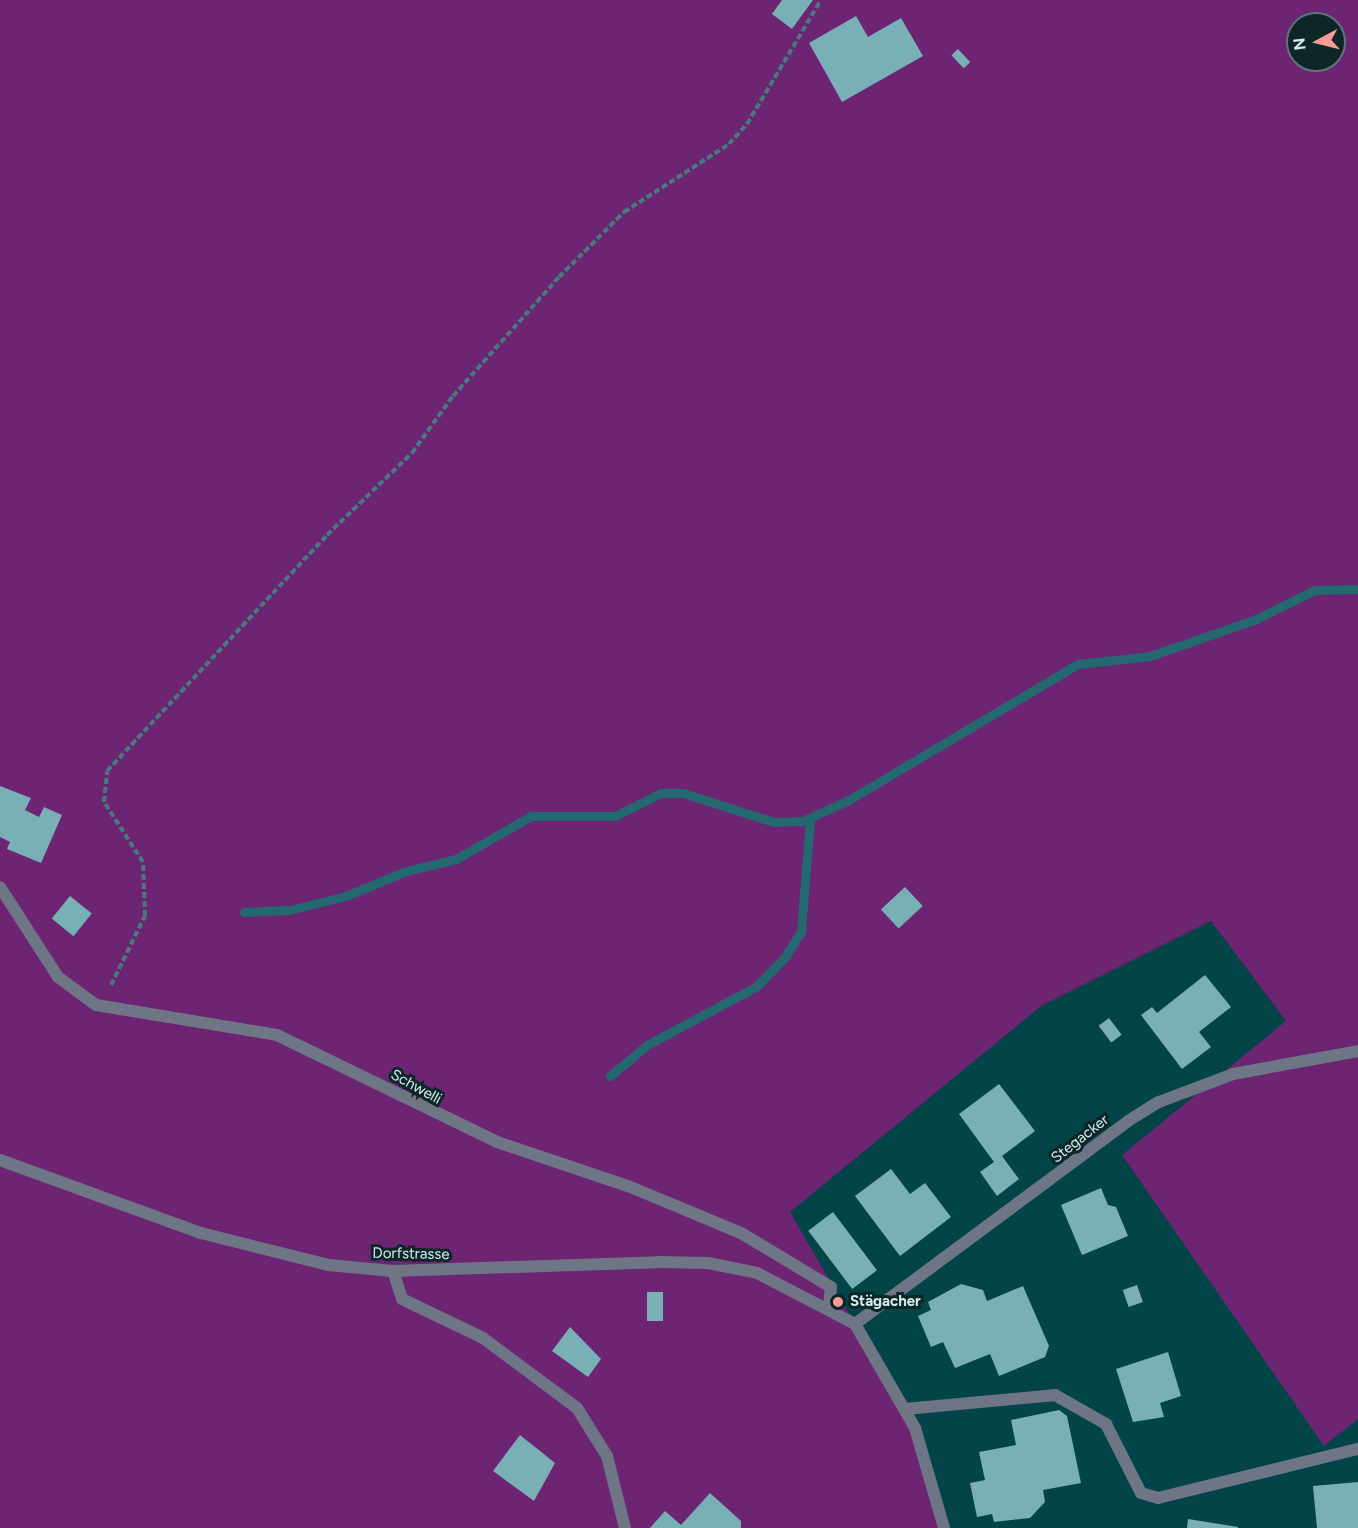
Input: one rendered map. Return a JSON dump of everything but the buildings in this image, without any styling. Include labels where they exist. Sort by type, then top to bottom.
[{"type":"street","name":"Schwelli","points":[[0,887],[58,977],[96,1005],[277,1035],[497,1142],[628,1186],[741,1233],[831,1287],[829,1307]]},
{"type":"street","name":"Stegacker","points":[[855,1324],[1128,1121],[1159,1102],[1233,1074],[1358,1052]]},
{"type":"street","name":"Dorfstrasse","points":[[0,1160],[201,1233],[328,1265],[393,1271],[708,1263],[757,1274],[829,1307]]},
{"type":"street","points":[[393,1271],[402,1299],[483,1338],[577,1408],[607,1456],[625,1528]]},
{"type":"street","points":[[829,1307],[855,1324],[905,1409],[944,1528]]},
{"type":"street","points":[[905,1409],[1055,1395],[1106,1424],[1141,1492],[1158,1498],[1358,1449]]},
{"type":"path","points":[[96,1005],[109,991],[145,916],[143,862],[104,802],[107,771],[327,535],[412,453],[453,396],[559,277],[624,212],[729,144],[747,124],[821,0]]},
{"type":"shaded area","points":[[0,0],[1358,0],[1358,1419],[1324,1446],[1122,1155],[1286,1021],[1211,921],[1041,1006],[790,1212],[915,1428],[944,1528],[0,1528]]},
{"type":"waterway","points":[[244,912],[289,910],[346,896],[406,871],[456,859],[531,816],[615,816],[661,793],[683,793],[774,822],[802,821],[847,801],[1078,664],[1150,656],[1256,619],[1315,590],[1358,589]]},
{"type":"waterway","points":[[610,1076],[647,1045],[757,986],[785,957],[801,931],[810,818]]},
{"type":"place","name":"Stägacher","points":[[838,1302]]}]
